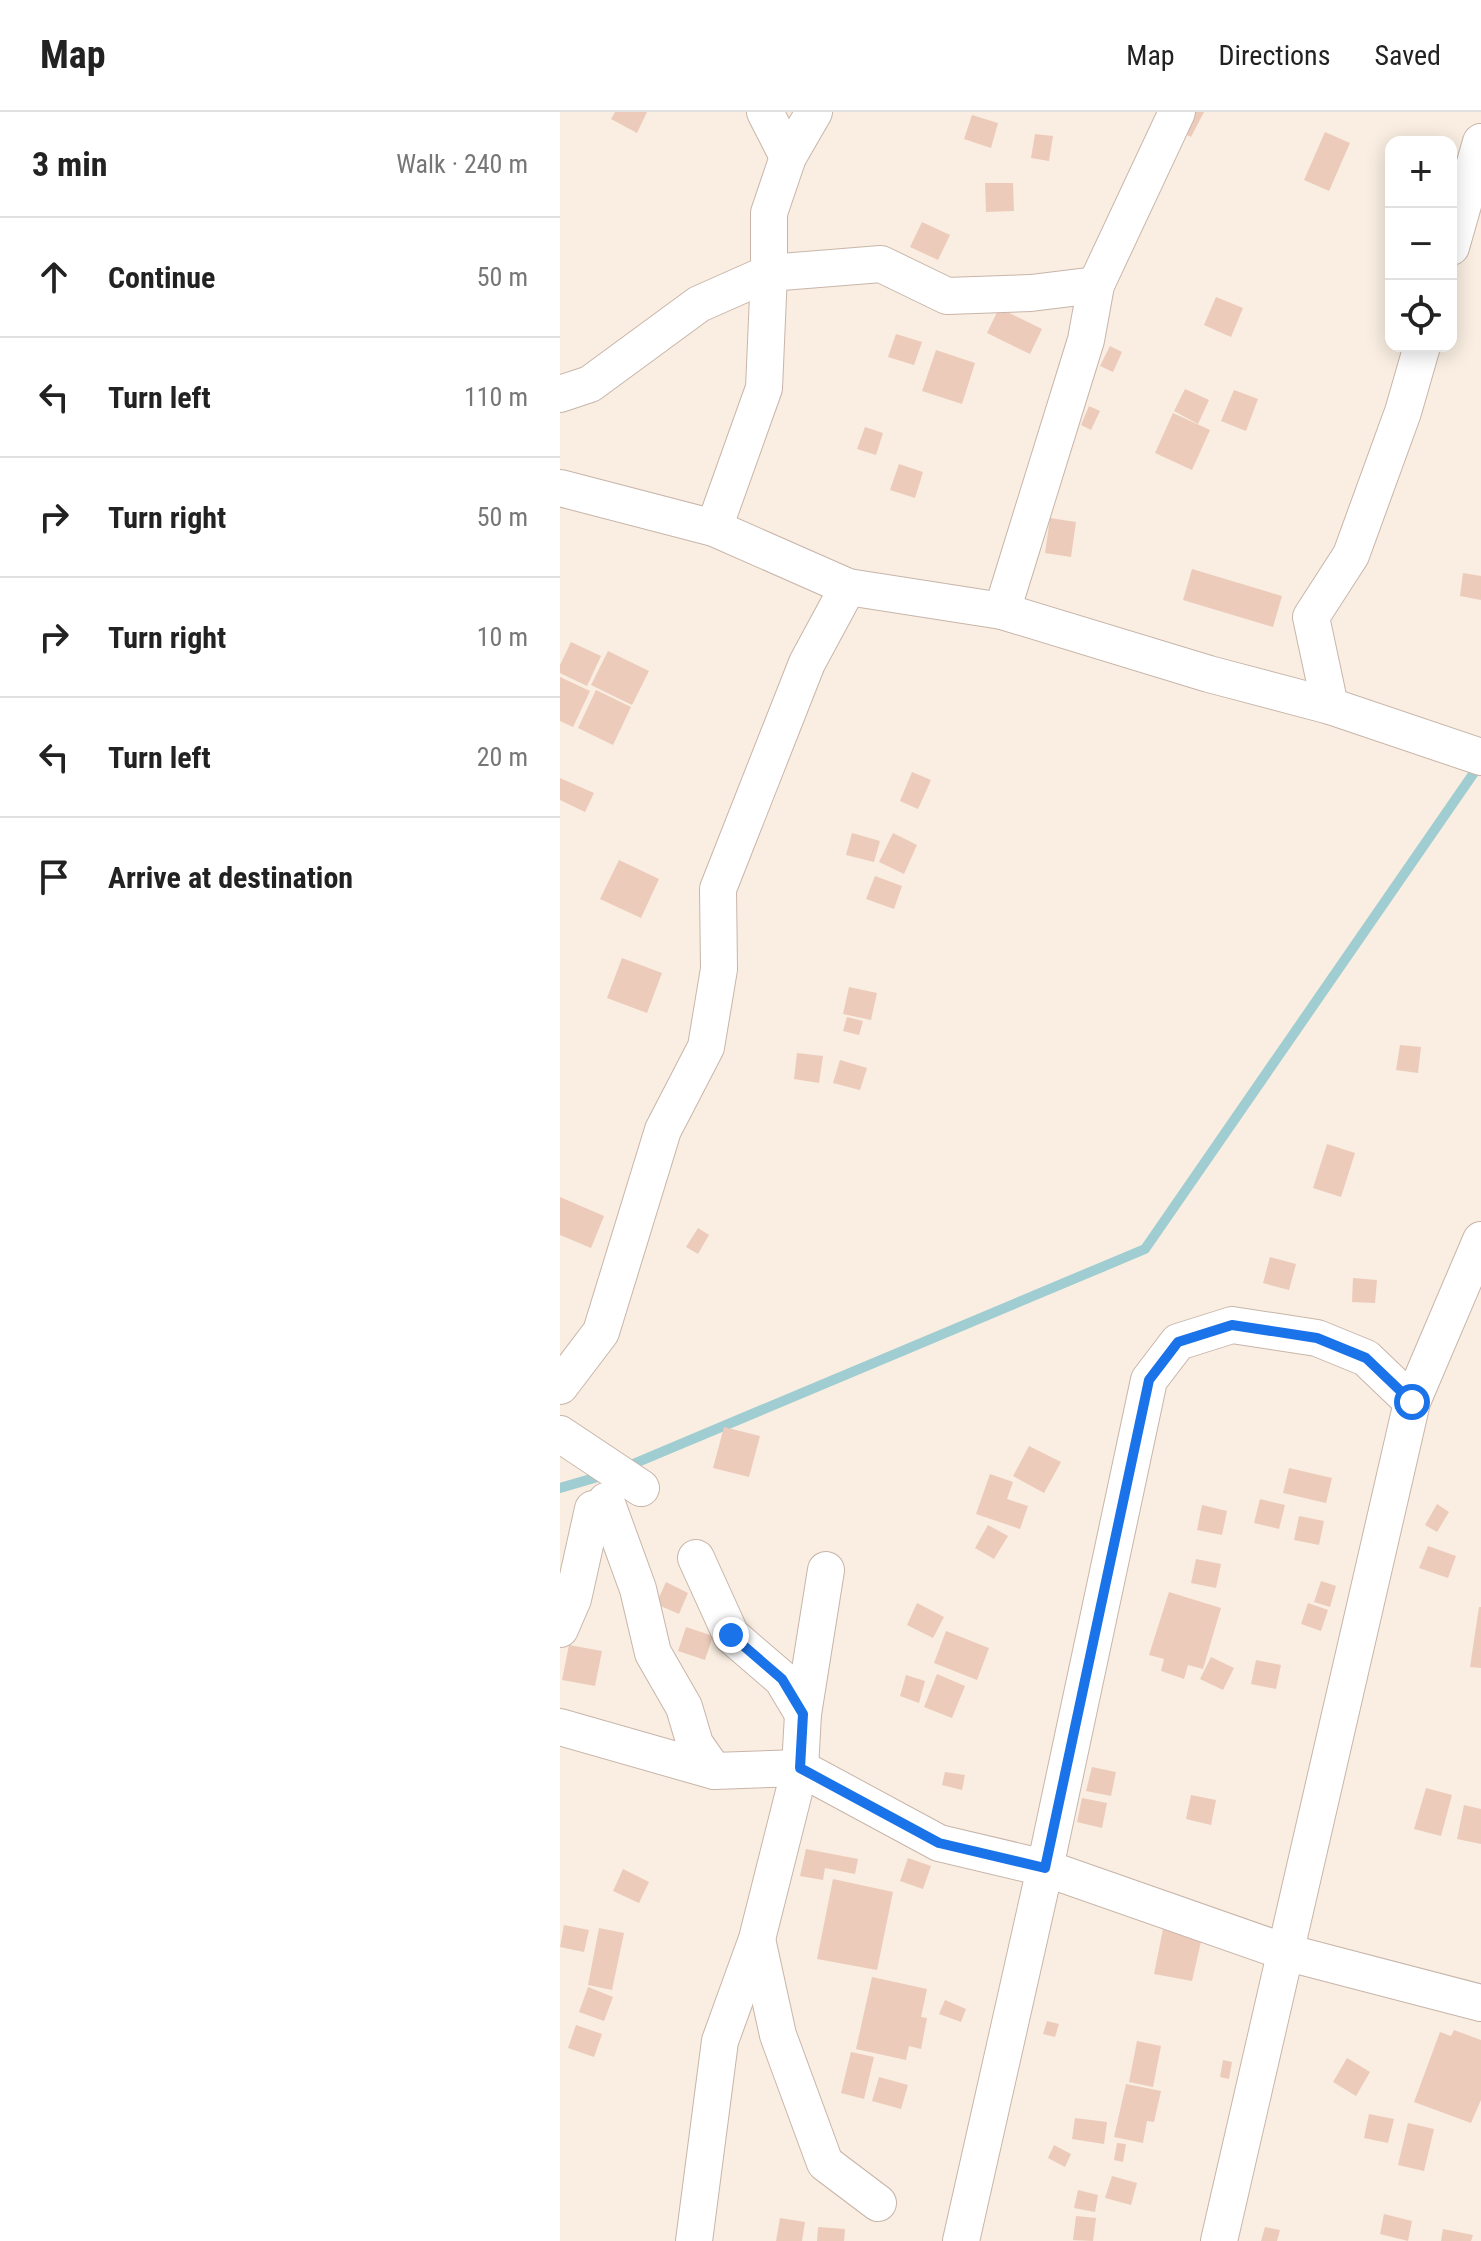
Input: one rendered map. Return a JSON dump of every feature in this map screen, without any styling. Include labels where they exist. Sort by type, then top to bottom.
[{"type":"street","points":[[765,112],[788,157]]},
{"type":"street","points":[[714,528],[764,388],[769,213],[788,157],[814,112]]},
{"type":"street","points":[[1002,611],[1086,340],[1096,285],[1177,112]]},
{"type":"street","points":[[1457,226],[1481,142]]},
{"type":"street","points":[[560,394],[590,384],[699,304],[769,273],[881,264],[947,296],[1031,293],[1096,285]]},
{"type":"street","points":[[1330,706],[1311,617],[1351,555],[1403,412],[1420,352]]},
{"type":"street","points":[[560,488],[714,528],[848,587],[1002,611],[1209,674],[1330,706],[1481,757]]},
{"type":"street","points":[[560,1386],[601,1332],[663,1130],[706,1047],[719,969],[718,889],[807,663],[848,587]]},
{"type":"street","points":[[1219,2241],[1412,1402],[1481,1240]]},
{"type":"street","points":[[961,2241],[1045,1868],[1149,1380],[1178,1342],[1232,1325],[1317,1338],[1366,1358],[1412,1402]]},
{"type":"street","points":[[560,1434],[641,1488]]},
{"type":"street","points":[[560,1629],[573,1599],[600,1505],[638,1589],[653,1653],[684,1707],[695,1744],[714,1771]]},
{"type":"street","points":[[696,1558],[731,1635],[782,1679],[803,1714]]},
{"type":"street","points":[[694,2241],[720,2041],[757,1939],[800,1768],[803,1714],[826,1570]]},
{"type":"street","points":[[560,1727],[714,1771],[800,1768],[939,1843],[1045,1868],[1285,1952],[1481,2003]]},
{"type":"street","points":[[757,1939],[778,2035],[825,2163],[878,2203]]},
{"type":"building","points":[[615,112],[647,112],[637,133],[611,119]]},
{"type":"building","points":[[1183,112],[1204,112],[1191,137],[1175,129]]},
{"type":"building","points":[[972,115],[998,123],[991,148],[964,139]]},
{"type":"building","points":[[1325,132],[1350,143],[1329,191],[1304,180]]},
{"type":"building","points":[[1035,134],[1053,136],[1049,161],[1031,158]]},
{"type":"building","points":[[985,183],[1013,183],[1014,211],[986,212]]},
{"type":"building","points":[[922,222],[950,235],[938,260],[910,247]]},
{"type":"building","points":[[1216,297],[1243,308],[1231,337],[1204,325]]},
{"type":"building","points":[[999,308],[1042,329],[1030,354],[987,333]]},
{"type":"building","points":[[896,334],[922,342],[914,365],[888,357]]},
{"type":"building","points":[[1110,346],[1122,352],[1113,372],[1100,366]]},
{"type":"building","points":[[936,350],[975,363],[962,404],[922,391]]},
{"type":"building","points":[[1185,389],[1209,400],[1198,424],[1174,411]]},
{"type":"building","points":[[1234,390],[1258,399],[1246,431],[1221,421]]},
{"type":"building","points":[[1089,406],[1100,411],[1091,430],[1081,425]]},
{"type":"building","points":[[1173,413],[1210,430],[1192,470],[1155,453]]},
{"type":"building","points":[[865,427],[883,433],[876,455],[857,449]]},
{"type":"building","points":[[899,464],[923,472],[915,498],[890,490]]},
{"type":"building","points":[[1050,518],[1076,522],[1071,557],[1045,553]]},
{"type":"building","points":[[1192,569],[1282,596],[1273,627],[1183,600]]},
{"type":"building","points":[[1463,573],[1481,576],[1481,600],[1460,596]]},
{"type":"building","points":[[571,642],[601,656],[587,686],[560,673],[560,665]]},
{"type":"building","points":[[608,651],[649,671],[632,705],[591,685]]},
{"type":"building","points":[[560,677],[590,691],[573,727],[560,721]]},
{"type":"building","points":[[596,690],[631,707],[613,745],[578,728]]},
{"type":"building","points":[[912,772],[931,780],[918,809],[900,801]]},
{"type":"building","points":[[560,778],[594,793],[585,812],[560,800]]},
{"type":"building","points":[[852,833],[880,841],[874,862],[846,855]]},
{"type":"building","points":[[893,833],[917,845],[904,874],[879,862]]},
{"type":"building","points":[[619,860],[659,879],[641,918],[600,899]]},
{"type":"building","points":[[875,876],[902,886],[894,909],[866,899]]},
{"type":"building","points":[[622,958],[662,973],[647,1013],[607,998]]},
{"type":"building","points":[[849,987],[877,993],[871,1020],[843,1014]]},
{"type":"building","points":[[847,1017],[863,1021],[859,1035],[843,1031]]},
{"type":"building","points":[[1400,1045],[1421,1047],[1418,1073],[1396,1070]]},
{"type":"building","points":[[797,1053],[823,1056],[819,1083],[794,1079]]},
{"type":"building","points":[[840,1060],[867,1068],[860,1090],[833,1083]]},
{"type":"building","points":[[1327,1144],[1355,1153],[1341,1197],[1313,1188]]},
{"type":"building","points":[[560,1197],[604,1216],[591,1248],[560,1235]]},
{"type":"building","points":[[698,1228],[709,1235],[698,1254],[686,1247]]},
{"type":"building","points":[[1270,1257],[1296,1264],[1289,1290],[1263,1283]]},
{"type":"building","points":[[1353,1278],[1377,1280],[1375,1303],[1352,1302]]},
{"type":"building","points":[[724,1427],[760,1436],[749,1477],[713,1468]]},
{"type":"building","points":[[1029,1446],[1061,1462],[1044,1493],[1013,1476]]},
{"type":"building","points":[[1289,1468],[1332,1478],[1326,1503],[1283,1493]]},
{"type":"building","points":[[990,1474],[1013,1482],[1007,1499],[1028,1506],[1020,1529],[976,1514]]},
{"type":"building","points":[[1260,1499],[1285,1505],[1279,1529],[1254,1523]]},
{"type":"building","points":[[1437,1504],[1449,1512],[1437,1532],[1425,1525]]},
{"type":"building","points":[[1202,1505],[1227,1511],[1222,1535],[1197,1530]]},
{"type":"building","points":[[1299,1516],[1324,1521],[1319,1545],[1294,1540]]},
{"type":"building","points":[[988,1525],[1008,1536],[994,1559],[975,1548]]},
{"type":"building","points":[[1428,1546],[1456,1556],[1448,1578],[1419,1568]]},
{"type":"building","points":[[1196,1559],[1221,1564],[1216,1588],[1191,1583]]},
{"type":"building","points":[[1321,1581],[1336,1586],[1330,1607],[1314,1602]]},
{"type":"building","points":[[666,1582],[688,1593],[679,1614],[656,1604]]},
{"type":"building","points":[[1169,1592],[1221,1608],[1203,1669],[1188,1665],[1184,1679],[1161,1671],[1164,1659],[1149,1655]]},
{"type":"building","points":[[917,1603],[944,1617],[933,1638],[907,1625]]},
{"type":"building","points":[[1308,1603],[1328,1610],[1321,1631],[1301,1624]]},
{"type":"building","points":[[1481,1607],[1481,1668],[1470,1667]]},
{"type":"building","points":[[686,1627],[713,1636],[705,1660],[678,1651]]},
{"type":"building","points":[[946,1631],[989,1648],[977,1680],[934,1663]]},
{"type":"building","points":[[569,1645],[602,1651],[595,1686],[562,1680]]},
{"type":"building","points":[[1211,1657],[1234,1668],[1223,1690],[1200,1679]]},
{"type":"building","points":[[1256,1660],[1281,1665],[1276,1689],[1251,1684]]},
{"type":"building","points":[[937,1674],[965,1686],[952,1718],[924,1707]]},
{"type":"building","points":[[906,1675],[925,1681],[919,1703],[900,1696]]},
{"type":"building","points":[[1092,1767],[1116,1772],[1111,1796],[1086,1791]]},
{"type":"building","points":[[945,1772],[965,1775],[962,1790],[942,1785]]},
{"type":"building","points":[[1426,1788],[1452,1795],[1441,1836],[1414,1829]]},
{"type":"building","points":[[1191,1795],[1216,1800],[1211,1825],[1186,1819]]},
{"type":"building","points":[[1082,1798],[1107,1803],[1102,1828],[1077,1822]]},
{"type":"building","points":[[1464,1805],[1481,1809],[1481,1844],[1457,1839]]},
{"type":"building","points":[[806,1849],[858,1859],[855,1874],[825,1868],[823,1880],[800,1876]]},
{"type":"building","points":[[908,1858],[931,1866],[923,1889],[900,1881]]},
{"type":"building","points":[[623,1869],[649,1882],[639,1903],[613,1891]]},
{"type":"building","points":[[833,1879],[893,1892],[877,1970],[817,1959]]},
{"type":"building","points":[[564,1925],[589,1930],[584,1952],[560,1947]]},
{"type":"building","points":[[599,1928],[624,1933],[612,1990],[588,1985]]},
{"type":"building","points":[[1163,1929],[1202,1937],[1192,1981],[1154,1974]]},
{"type":"building","points":[[872,1977],[927,1989],[921,2017],[927,2018],[921,2049],[909,2046],[906,2060],[856,2049]]},
{"type":"building","points":[[588,1987],[613,1997],[604,2021],[579,2012]]},
{"type":"building","points":[[945,2000],[966,2009],[961,2022],[939,2014]]},
{"type":"building","points":[[1047,2021],[1059,2024],[1055,2037],[1043,2034]]},
{"type":"building","points":[[576,2025],[602,2034],[594,2057],[568,2048]]},
{"type":"building","points":[[1454,2030],[1481,2040],[1481,2100],[1471,2123],[1414,2102],[1440,2032],[1451,2036]]},
{"type":"building","points":[[1137,2041],[1161,2046],[1153,2087],[1129,2082]]},
{"type":"building","points":[[851,2052],[874,2057],[864,2099],[841,2093]]},
{"type":"building","points":[[1347,2058],[1370,2072],[1356,2096],[1333,2082]]},
{"type":"building","points":[[1223,2060],[1232,2062],[1229,2079],[1220,2077]]},
{"type":"building","points":[[879,2077],[908,2085],[901,2109],[872,2101]]},
{"type":"building","points":[[1126,2084],[1161,2091],[1154,2122],[1147,2121],[1143,2143],[1114,2137]]},
{"type":"building","points":[[1369,2114],[1394,2119],[1388,2143],[1364,2138]]},
{"type":"building","points":[[1075,2118],[1107,2122],[1104,2144],[1072,2139]]},
{"type":"building","points":[[1408,2123],[1434,2129],[1424,2171],[1398,2165]]},
{"type":"building","points":[[1117,2143],[1126,2144],[1123,2162],[1114,2160]]},
{"type":"building","points":[[1054,2145],[1071,2154],[1065,2167],[1048,2158]]},
{"type":"building","points":[[1112,2176],[1137,2183],[1131,2205],[1105,2198]]},
{"type":"building","points":[[1078,2190],[1098,2195],[1095,2212],[1074,2208]]},
{"type":"building","points":[[1384,2214],[1412,2221],[1408,2241],[1380,2234]]},
{"type":"building","points":[[1076,2216],[1096,2218],[1093,2241],[1073,2240]]},
{"type":"building","points":[[780,2218],[805,2222],[802,2241],[776,2241]]},
{"type":"building","points":[[818,2227],[845,2229],[844,2241],[817,2241]]},
{"type":"building","points":[[1265,2227],[1280,2230],[1277,2241],[1261,2241]]},
{"type":"building","points":[[1443,2229],[1473,2235],[1471,2241],[1441,2241]]},
{"type":"waterway","points":[[626,1467],[1145,1249],[1480,764]]},
{"type":"waterway","points":[[560,1488],[608,1474]]},
{"type":"route","points":[[731,1635],[782,1679],[803,1714],[800,1768],[939,1843],[1045,1868],[1149,1380],[1178,1342],[1232,1325],[1317,1338],[1366,1358],[1412,1402]]}]
